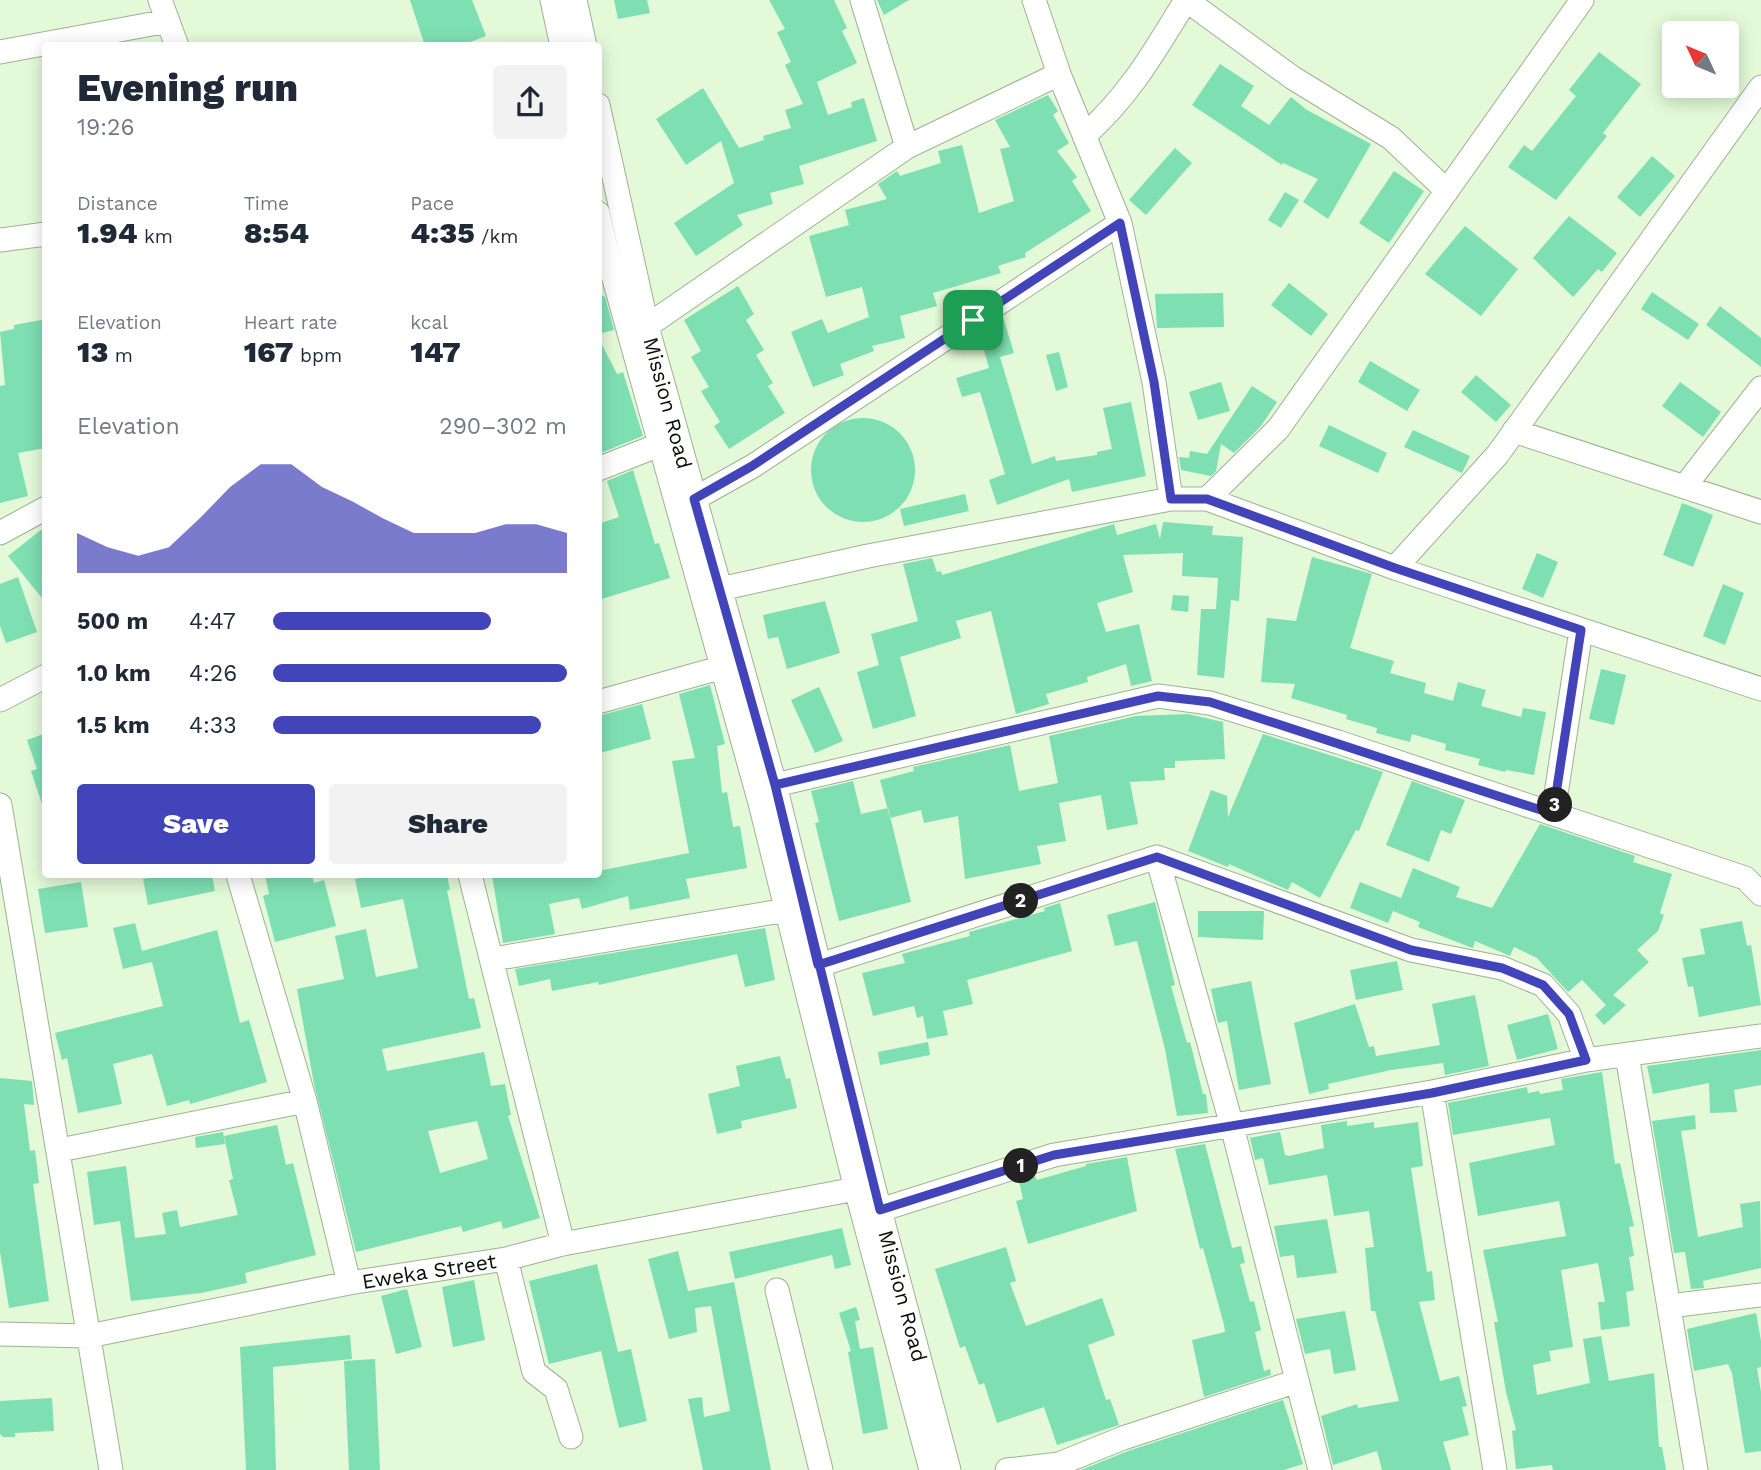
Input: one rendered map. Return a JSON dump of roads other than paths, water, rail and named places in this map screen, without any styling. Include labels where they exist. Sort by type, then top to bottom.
[{"type":"street","points":[[552,0],[560,42]]},
{"type":"street","points":[[575,0],[585,42]]},
{"type":"street","points":[[862,0],[907,147]]},
{"type":"street","points":[[1034,0],[1059,74],[1120,223],[1154,382],[1171,499]]},
{"type":"street","points":[[1084,136],[1115,108],[1133,85],[1186,0],[1293,78],[1391,138],[1447,191]]},
{"type":"street","points":[[1207,499],[1278,429],[1583,0]]},
{"type":"street","points":[[59,42],[136,29],[164,10],[176,42]]},
{"type":"street","points":[[0,52],[42,45]]},
{"type":"street","points":[[647,326],[907,147],[1059,74]]},
{"type":"street","points":[[1395,568],[1498,454],[1761,87]]},
{"type":"street","name":"Mission Road","points":[[602,122],[647,326],[775,785],[809,968],[856,1189],[930,1470]]},
{"type":"street","points":[[694,499],[752,466],[1120,223]]},
{"type":"street","points":[[0,240],[42,235]]},
{"type":"street","name":"Mission Road","points":[[602,249],[604,267],[723,667],[787,910],[809,968],[880,1210],[949,1470]]},
{"type":"street","points":[[1685,486],[1761,388]]},
{"type":"street","points":[[1514,431],[1761,512]]},
{"type":"street","points":[[602,467],[659,445]]},
{"type":"street","points":[[720,589],[869,556],[1171,499],[1207,499],[1395,568],[1761,689]]},
{"type":"street","points":[[0,533],[42,510]]},
{"type":"street","points":[[1553,814],[1581,630]]},
{"type":"street","points":[[602,701],[723,667]]},
{"type":"street","points":[[0,700],[42,678]]},
{"type":"street","points":[[775,785],[1158,696],[1210,702],[1553,814],[1745,878],[1761,894]]},
{"type":"street","points":[[0,804],[60,1150],[111,1470]]},
{"type":"street","points":[[809,968],[1157,857],[1411,950],[1502,968],[1543,985],[1569,1014],[1586,1060]]},
{"type":"street","points":[[1157,857],[1232,1126],[1320,1470]]},
{"type":"street","points":[[239,878],[305,1101],[349,1283]]},
{"type":"street","points":[[471,878],[563,1244]]},
{"type":"street","points":[[493,959],[787,910]]},
{"type":"street","points":[[880,1210],[1054,1155],[1432,1093],[1586,1060],[1761,1036]]},
{"type":"street","points":[[1627,1055],[1696,1470]]},
{"type":"street","points":[[1432,1093],[1495,1470]]},
{"type":"street","points":[[60,1150],[305,1101]]},
{"type":"street","name":"Eweka Street","points":[[0,1334],[89,1336],[349,1283],[506,1259],[563,1244],[856,1189]]},
{"type":"street","points":[[506,1259],[534,1371],[556,1389],[571,1437]]},
{"type":"street","points":[[777,1290],[821,1470]]},
{"type":"street","points":[[1669,1306],[1761,1295]]},
{"type":"street","points":[[1007,1470],[1059,1464],[1123,1438],[1297,1381]]},
{"type":"street","points":[[949,1470],[958,1470]]}]
